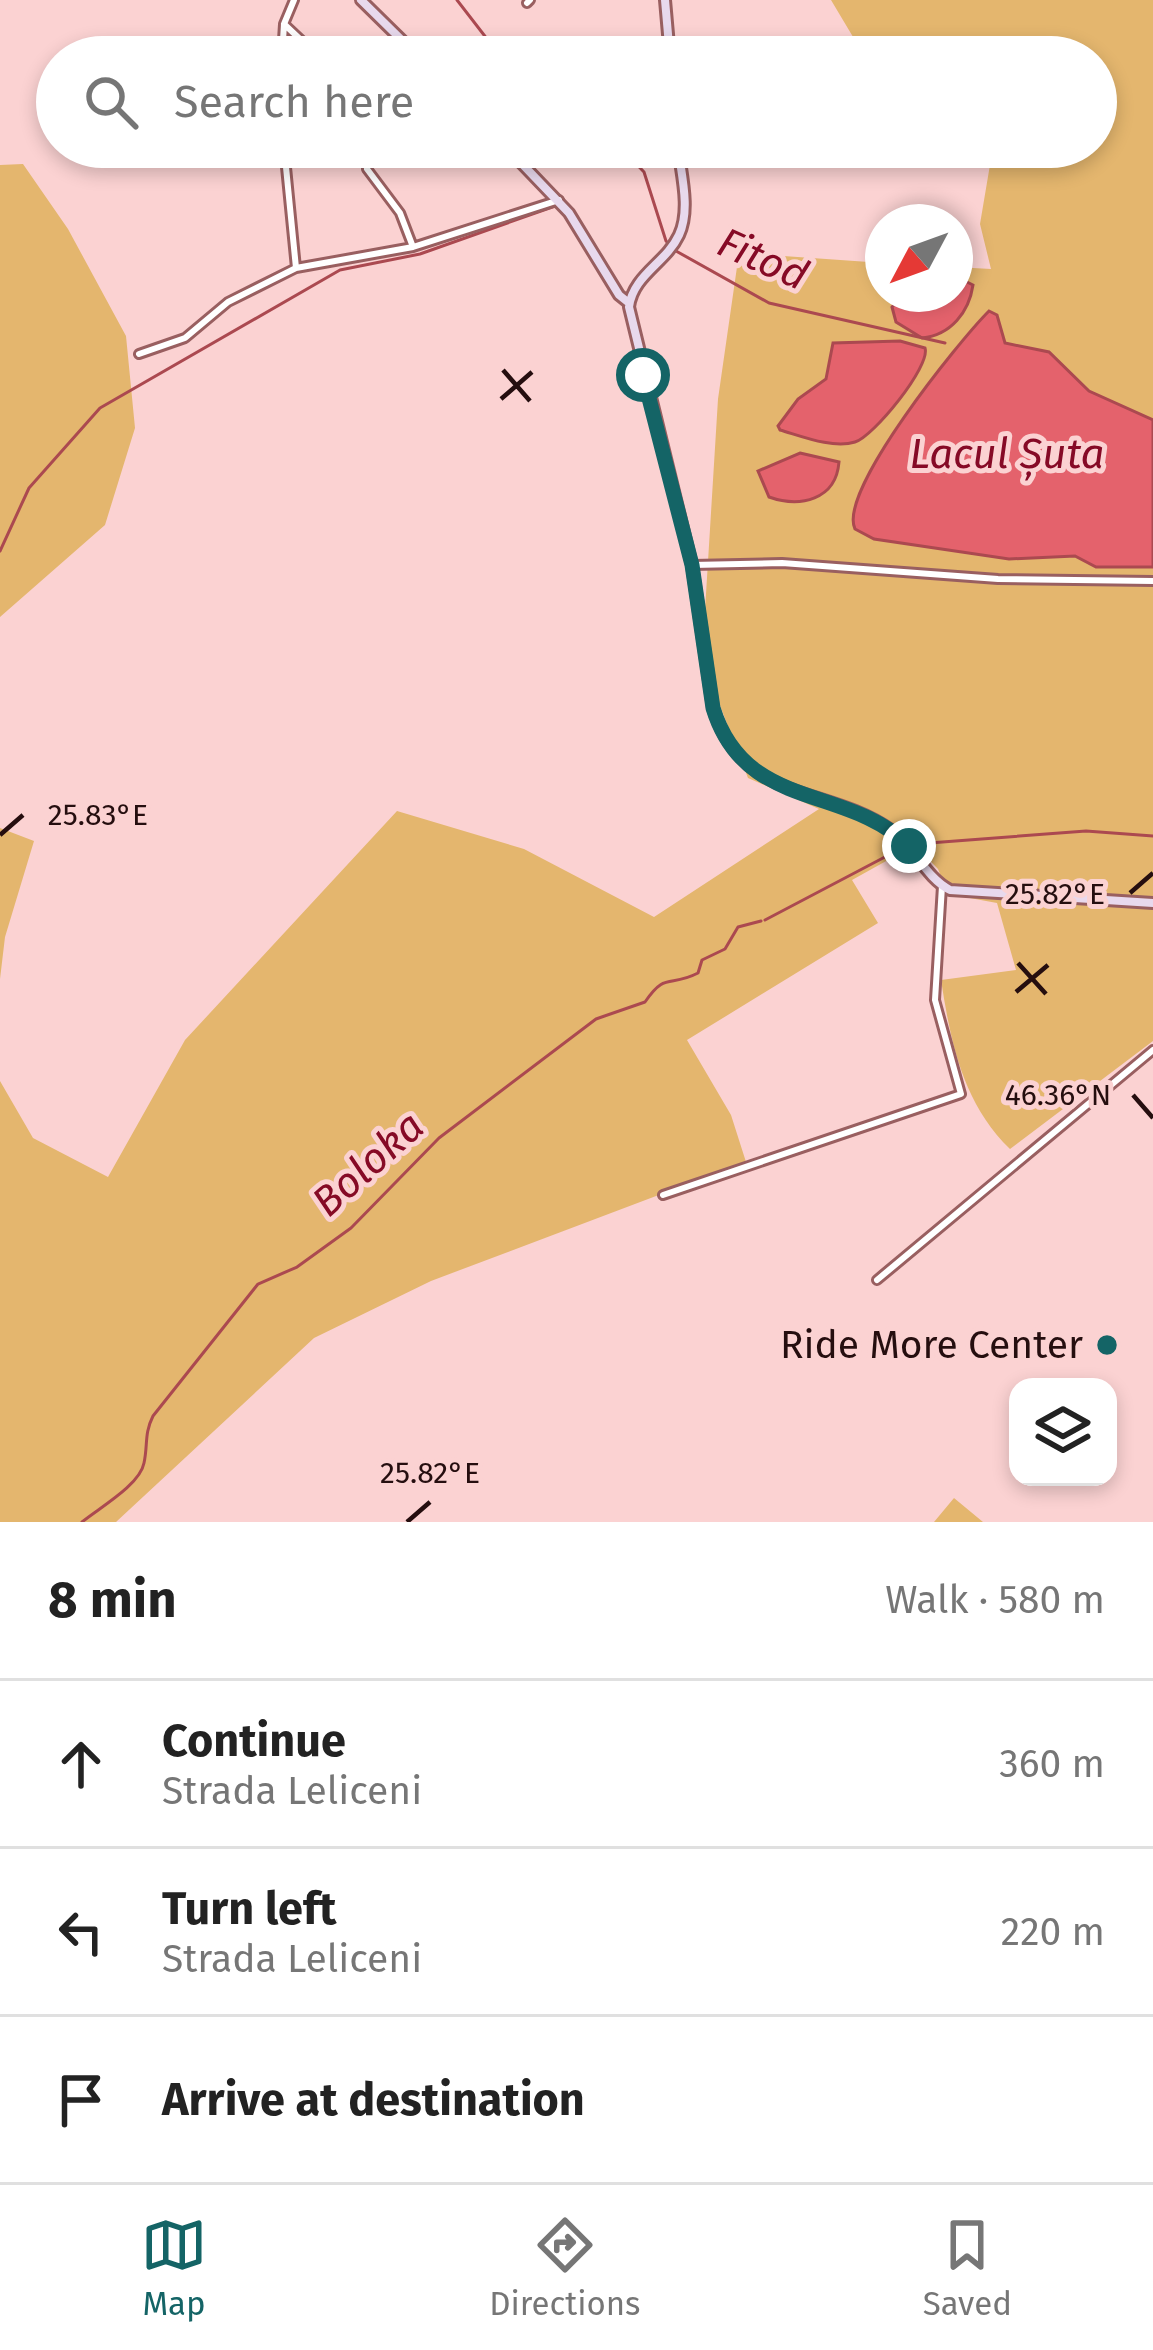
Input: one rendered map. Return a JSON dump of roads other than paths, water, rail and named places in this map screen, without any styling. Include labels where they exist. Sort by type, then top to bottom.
[{"type":"main road","points":[[361,0],[398,36]]},
{"type":"main road","points":[[665,0],[668,36]]},
{"type":"main road","points":[[527,168],[559,200],[629,303],[631,329],[692,565],[713,708],[741,755],[775,786],[886,826],[942,886],[971,894],[1153,903]]},
{"type":"main road","points":[[629,303],[639,282],[672,248],[684,212],[681,168]]},
{"type":"street","points":[[283,36],[294,0]]},
{"type":"street","points":[[284,24],[297,36]]},
{"type":"street","points":[[286,168],[296,268]]},
{"type":"street","points":[[368,170],[400,213],[413,247]]},
{"type":"street","points":[[140,354],[184,338],[228,302],[296,268],[413,247],[559,200]]},
{"type":"street","points":[[692,565],[782,563],[998,579],[1153,581]]},
{"type":"street","points":[[663,1195],[961,1094],[935,1000],[942,886]]},
{"type":"street","points":[[877,1280],[1153,1050]]},
{"type":"water","name":"Lacul Șuta","points":[[989,311],[997,315],[1005,343],[1049,352],[1089,391],[1153,420],[1153,567],[1096,567],[1075,556],[1009,559],[874,539],[855,529],[854,510],[882,452],[929,383]]},
{"type":"water","points":[[893,312],[963,312],[950,327],[922,338],[896,322]]},
{"type":"water","points":[[900,341],[925,348],[919,370],[899,400],[863,437],[837,444],[780,430],[778,426],[798,399],[826,379],[833,343]]},
{"type":"water","points":[[800,453],[839,462],[831,485],[804,501],[769,497],[758,471]]},
{"type":"waterway","name":"Fitod","points":[[457,0],[485,36]]},
{"type":"waterway","name":"Fitod","points":[[640,168],[666,241],[676,251],[769,303],[945,343]]},
{"type":"waterway","points":[[0,551],[29,488],[100,408],[340,270],[420,254],[558,205]]},
{"type":"waterway","name":"Boloka","points":[[916,844],[1086,831],[1153,836]]},
{"type":"waterway","name":"Boloka","points":[[765,920],[902,848]]},
{"type":"waterway","name":"Boloka","points":[[82,1522],[135,1480],[144,1463],[153,1416],[258,1284],[297,1267],[351,1228],[439,1138],[596,1019],[645,1002],[663,983],[698,973],[702,960],[725,949],[738,927],[761,921]]},
{"type":"place","name":"Ride More Center","points":[[1107,1345]]}]
